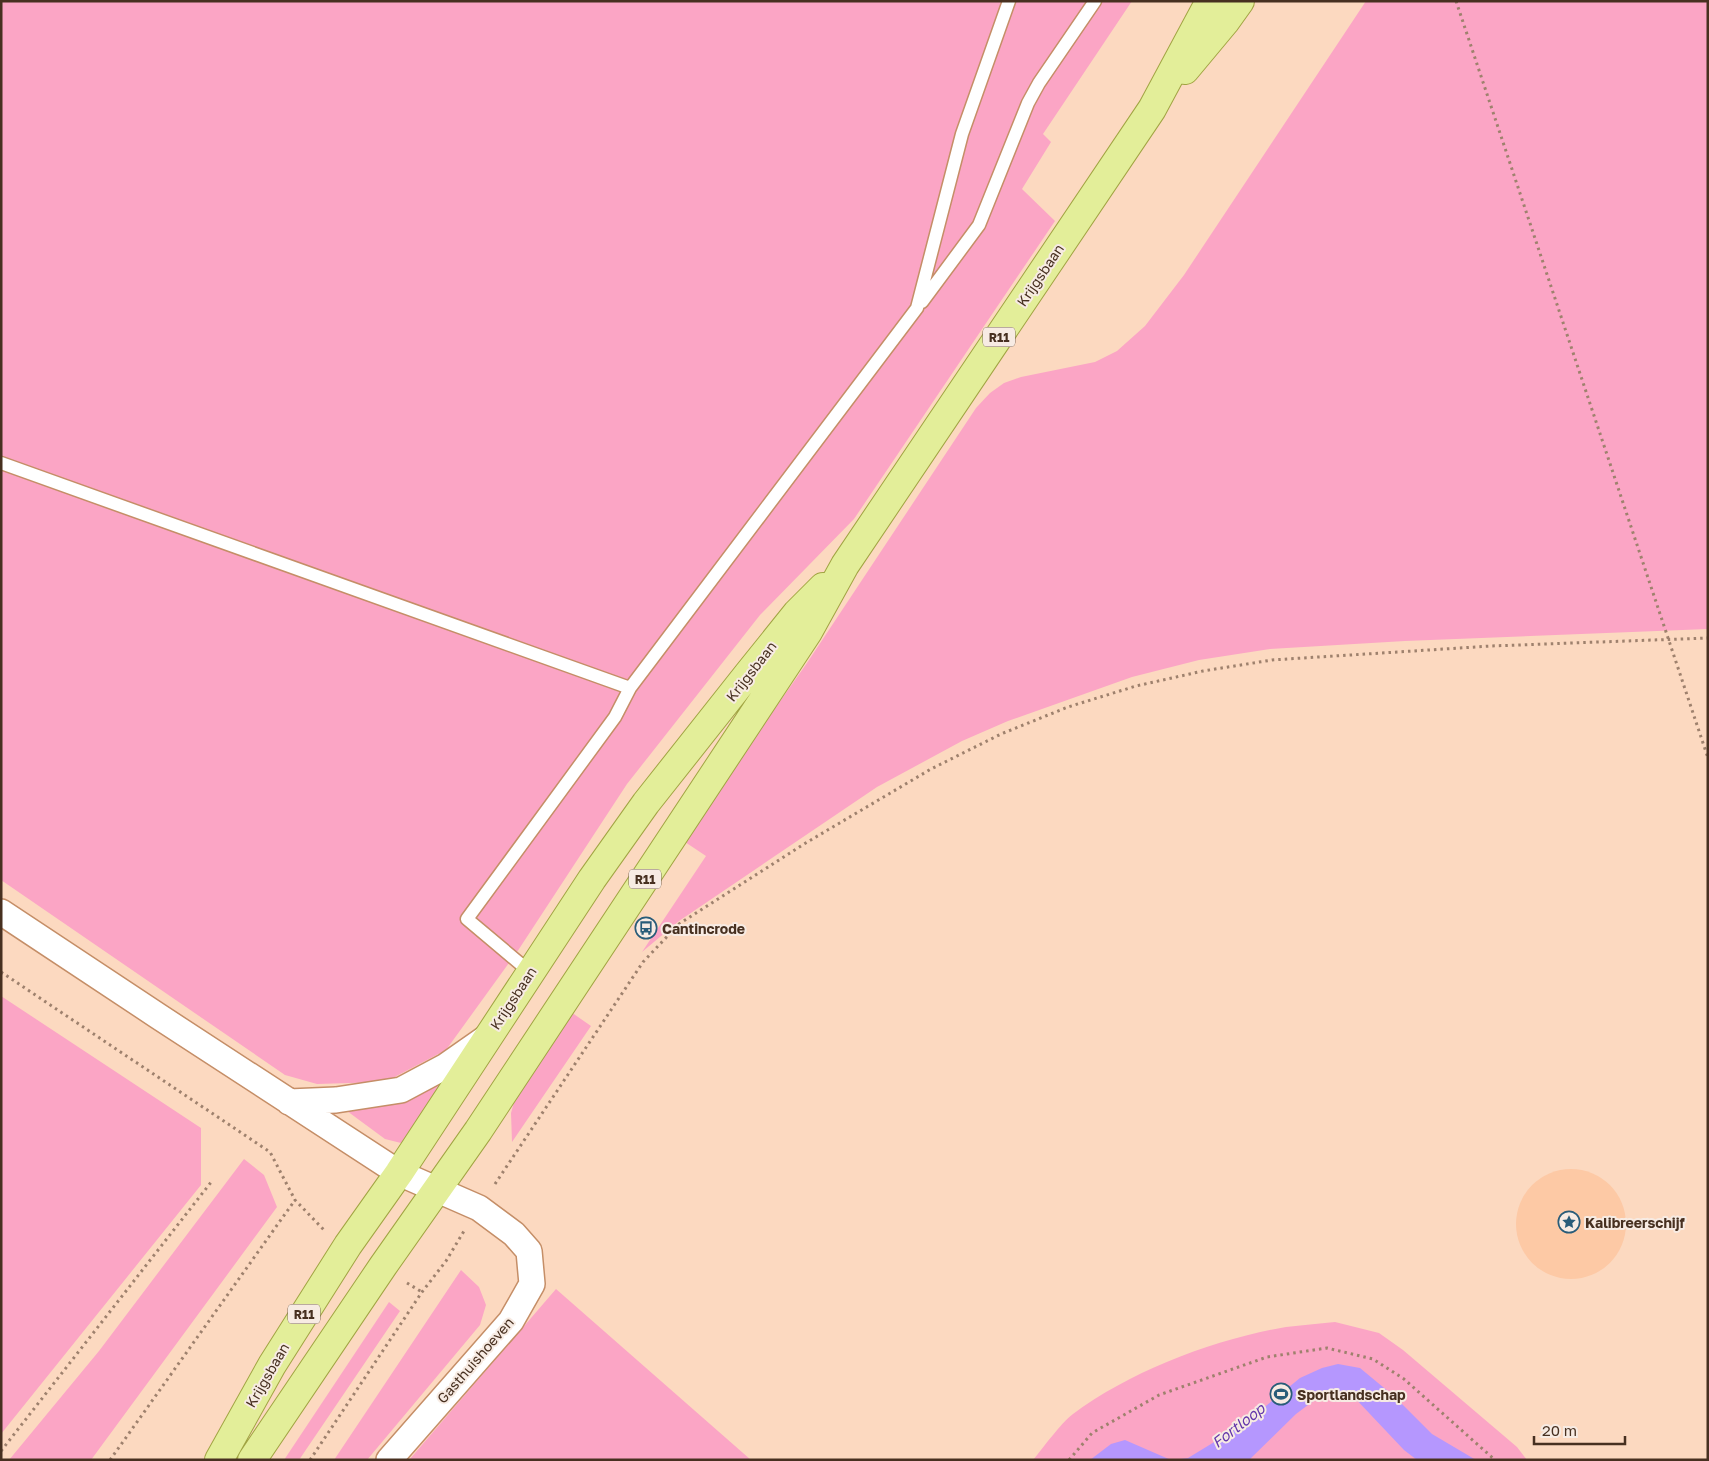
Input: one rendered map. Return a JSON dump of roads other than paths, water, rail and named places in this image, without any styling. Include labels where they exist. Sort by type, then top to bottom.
[{"type":"main road","name":"Krijgsbaan","points":[[252,1460],[382,1266],[478,1131],[808,632],[845,565],[1152,109],[1210,1]]},
{"type":"main road","name":"Krijgsbaan","points":[[1152,109],[1225,22],[1240,1]]},
{"type":"main road","name":"Krijgsbaan","points":[[219,1460],[272,1365],[348,1244],[399,1173],[592,878],[646,803],[797,613],[845,565]]},
{"type":"street","name":"Gasthuishoeven","points":[[1,912],[399,1173],[479,1208],[514,1234],[529,1251],[532,1284],[511,1321],[388,1460]]},
{"type":"street","points":[[288,1102],[336,1100],[401,1090],[446,1066],[490,1035]]},
{"type":"lane","points":[[917,308],[962,134],[1009,1]]},
{"type":"lane","points":[[530,972],[467,919],[616,717],[630,688],[979,225],[1028,103],[1039,83],[1095,1]]},
{"type":"lane","points":[[1,463],[630,688]]},
{"type":"place","name":"Cantincrode","points":[[646,928]]},
{"type":"place","name":"Kalibreerschijf","points":[[1569,1222]]},
{"type":"place","name":"Sportlandschap","points":[[1281,1394]]},
{"type":"water label","name":"Fortloop","points":[[1238,1425]]}]
